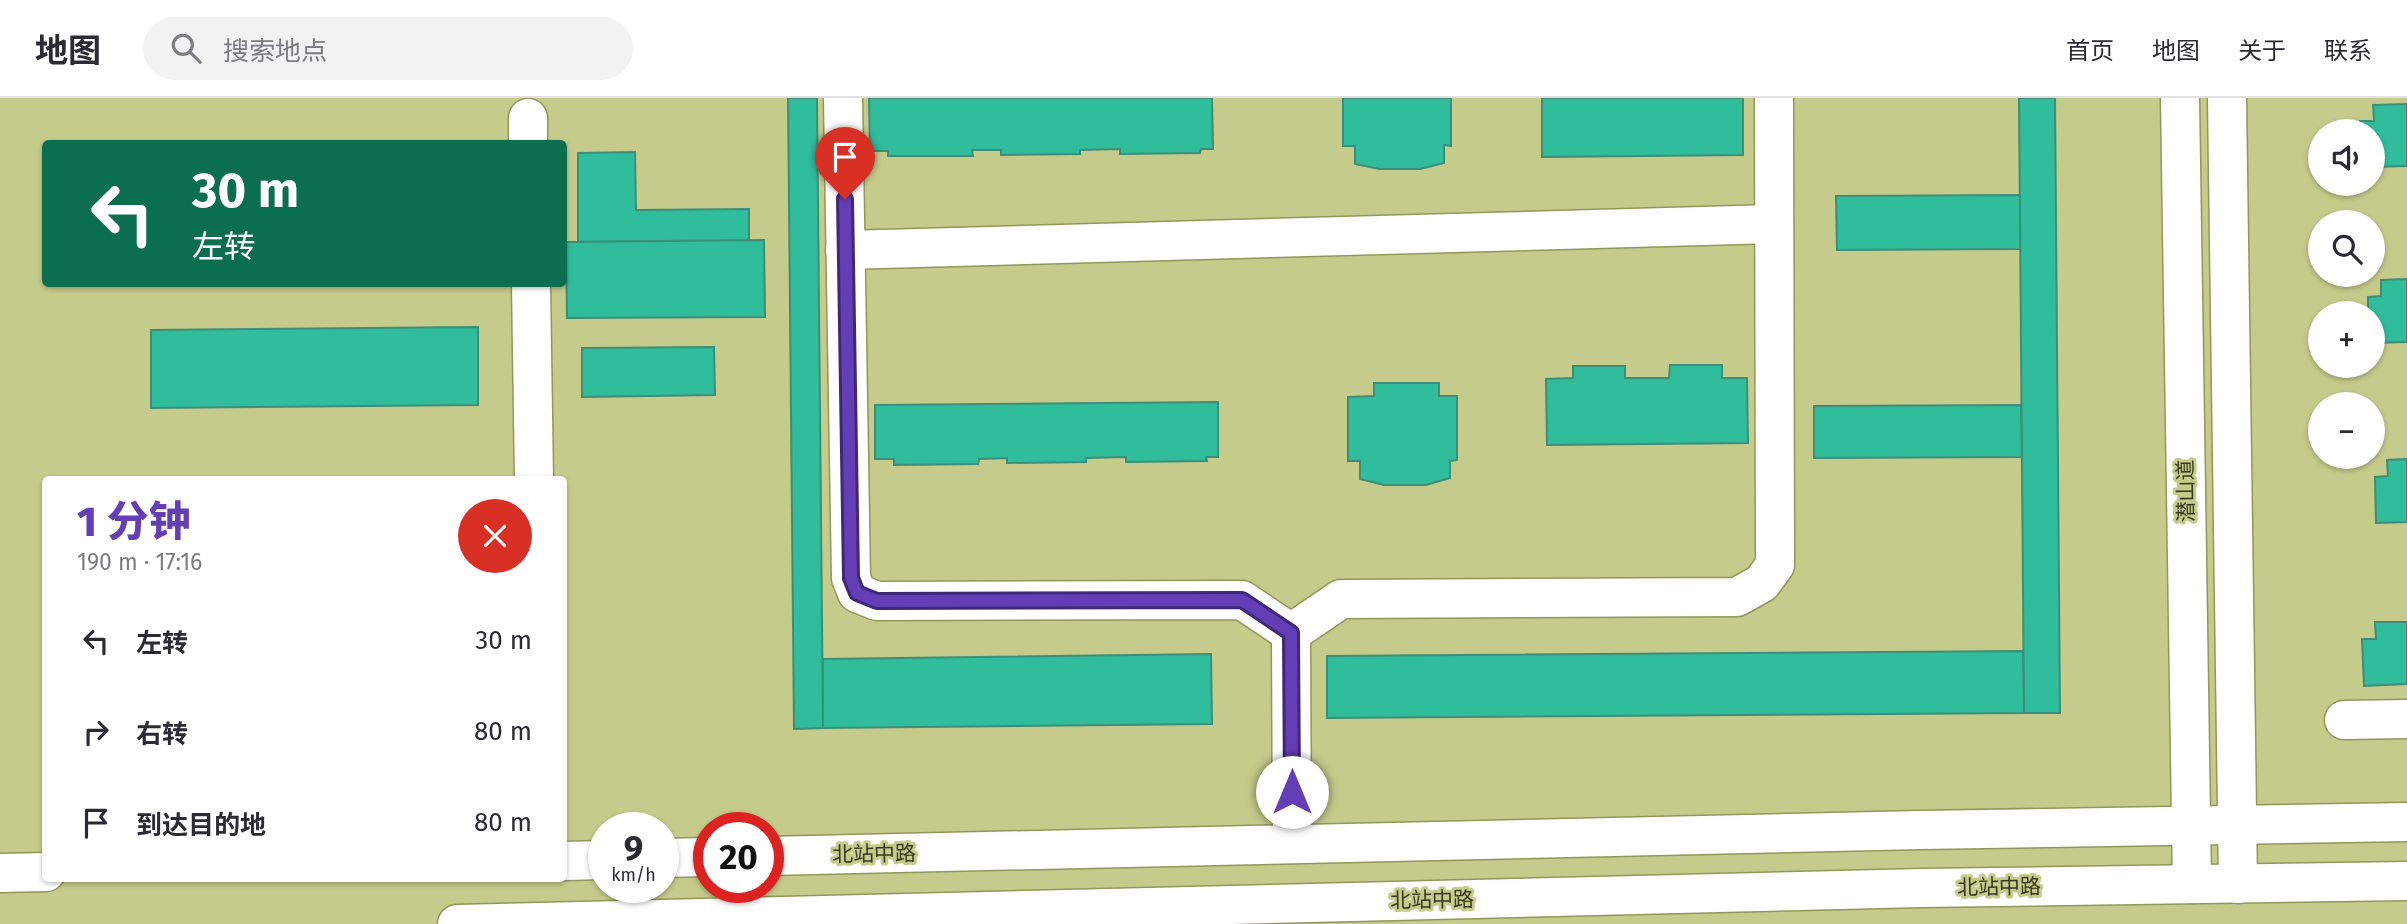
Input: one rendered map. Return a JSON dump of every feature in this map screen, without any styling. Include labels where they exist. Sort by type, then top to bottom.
[{"type":"main road","points":[[843,98],[851,578],[857,593],[877,601],[1242,600],[1291,633]]},
{"type":"main road","points":[[1291,633],[1341,599],[1737,597],[1762,583],[1775,565],[1774,98]]},
{"type":"main road","name":"潜山道","points":[[2180,98],[2192,884]]},
{"type":"main road","points":[[2227,98],[2238,884]]},
{"type":"main road","points":[[845,250],[1774,224]]},
{"type":"main road","points":[[531,287],[534,476]]},
{"type":"main road","points":[[1291,633],[1292,844]]},
{"type":"main road","points":[[2344,720],[2407,719]]},
{"type":"main road","name":"北站中路","points":[[784,856],[2407,822]]},
{"type":"main road","points":[[567,860],[588,860]]},
{"type":"main road","points":[[0,873],[42,872]]},
{"type":"main road","name":"北站中路","points":[[457,924],[1327,913],[2192,884],[2407,881]]},
{"type":"building","points":[[788,98],[817,98],[823,728],[794,729]]},
{"type":"building","points":[[869,98],[1212,98],[1213,149],[1201,149],[1200,153],[1120,154],[1120,149],[1080,150],[1080,154],[1001,155],[1001,150],[972,150],[973,156],[888,156],[888,151],[870,151]]},
{"type":"building","points":[[1343,98],[1451,98],[1451,146],[1444,145],[1444,163],[1420,169],[1379,169],[1355,164],[1355,146],[1343,146]]},
{"type":"building","points":[[1542,98],[1743,98],[1743,155],[1542,157]]},
{"type":"building","points":[[2019,98],[2055,98],[2060,713],[2024,713]]},
{"type":"building","points":[[2407,104],[2407,166],[2385,167],[2385,119],[2374,119],[2373,105]]},
{"type":"building","points":[[635,152],[636,210],[749,209],[749,241],[578,242],[578,153]]},
{"type":"building","points":[[2020,195],[2020,249],[1837,250],[1836,196]]},
{"type":"building","points":[[764,240],[765,317],[567,318],[567,242]]},
{"type":"building","points":[[2407,279],[2407,342],[2385,343],[2385,301],[2368,301],[2368,297],[2381,296],[2381,287],[2385,287],[2385,280]]},
{"type":"building","points":[[478,327],[478,405],[151,408],[151,330]]},
{"type":"building","points":[[714,347],[715,395],[582,397],[582,348]]},
{"type":"building","points":[[1670,365],[1722,365],[1722,378],[1747,378],[1748,443],[1547,445],[1546,379],[1573,378],[1573,366],[1625,366],[1625,378],[1669,378]]},
{"type":"building","points":[[1374,383],[1439,383],[1439,396],[1457,396],[1457,460],[1450,461],[1450,478],[1426,485],[1384,485],[1360,479],[1360,461],[1348,461],[1348,397],[1374,396]]},
{"type":"building","points":[[1218,402],[1218,457],[1206,457],[1207,461],[1126,462],[1126,457],[1086,458],[1086,462],[1007,463],[1007,458],[979,459],[978,464],[894,465],[894,459],[875,459],[875,405]]},
{"type":"building","points":[[2021,405],[2022,457],[1814,458],[1814,406]]},
{"type":"building","points":[[2407,459],[2407,522],[2376,523],[2375,477],[2388,476],[2387,460]]},
{"type":"building","points":[[2375,622],[2407,622],[2407,684],[2364,686],[2362,639],[2376,639]]},
{"type":"building","points":[[2023,651],[2024,713],[1327,718],[1327,656]]},
{"type":"building","points":[[1211,654],[1212,724],[823,728],[823,659]]},
{"type":"route","points":[[845,199],[851,578],[857,593],[877,601],[1242,600],[1291,633],[1292,792]]}]
